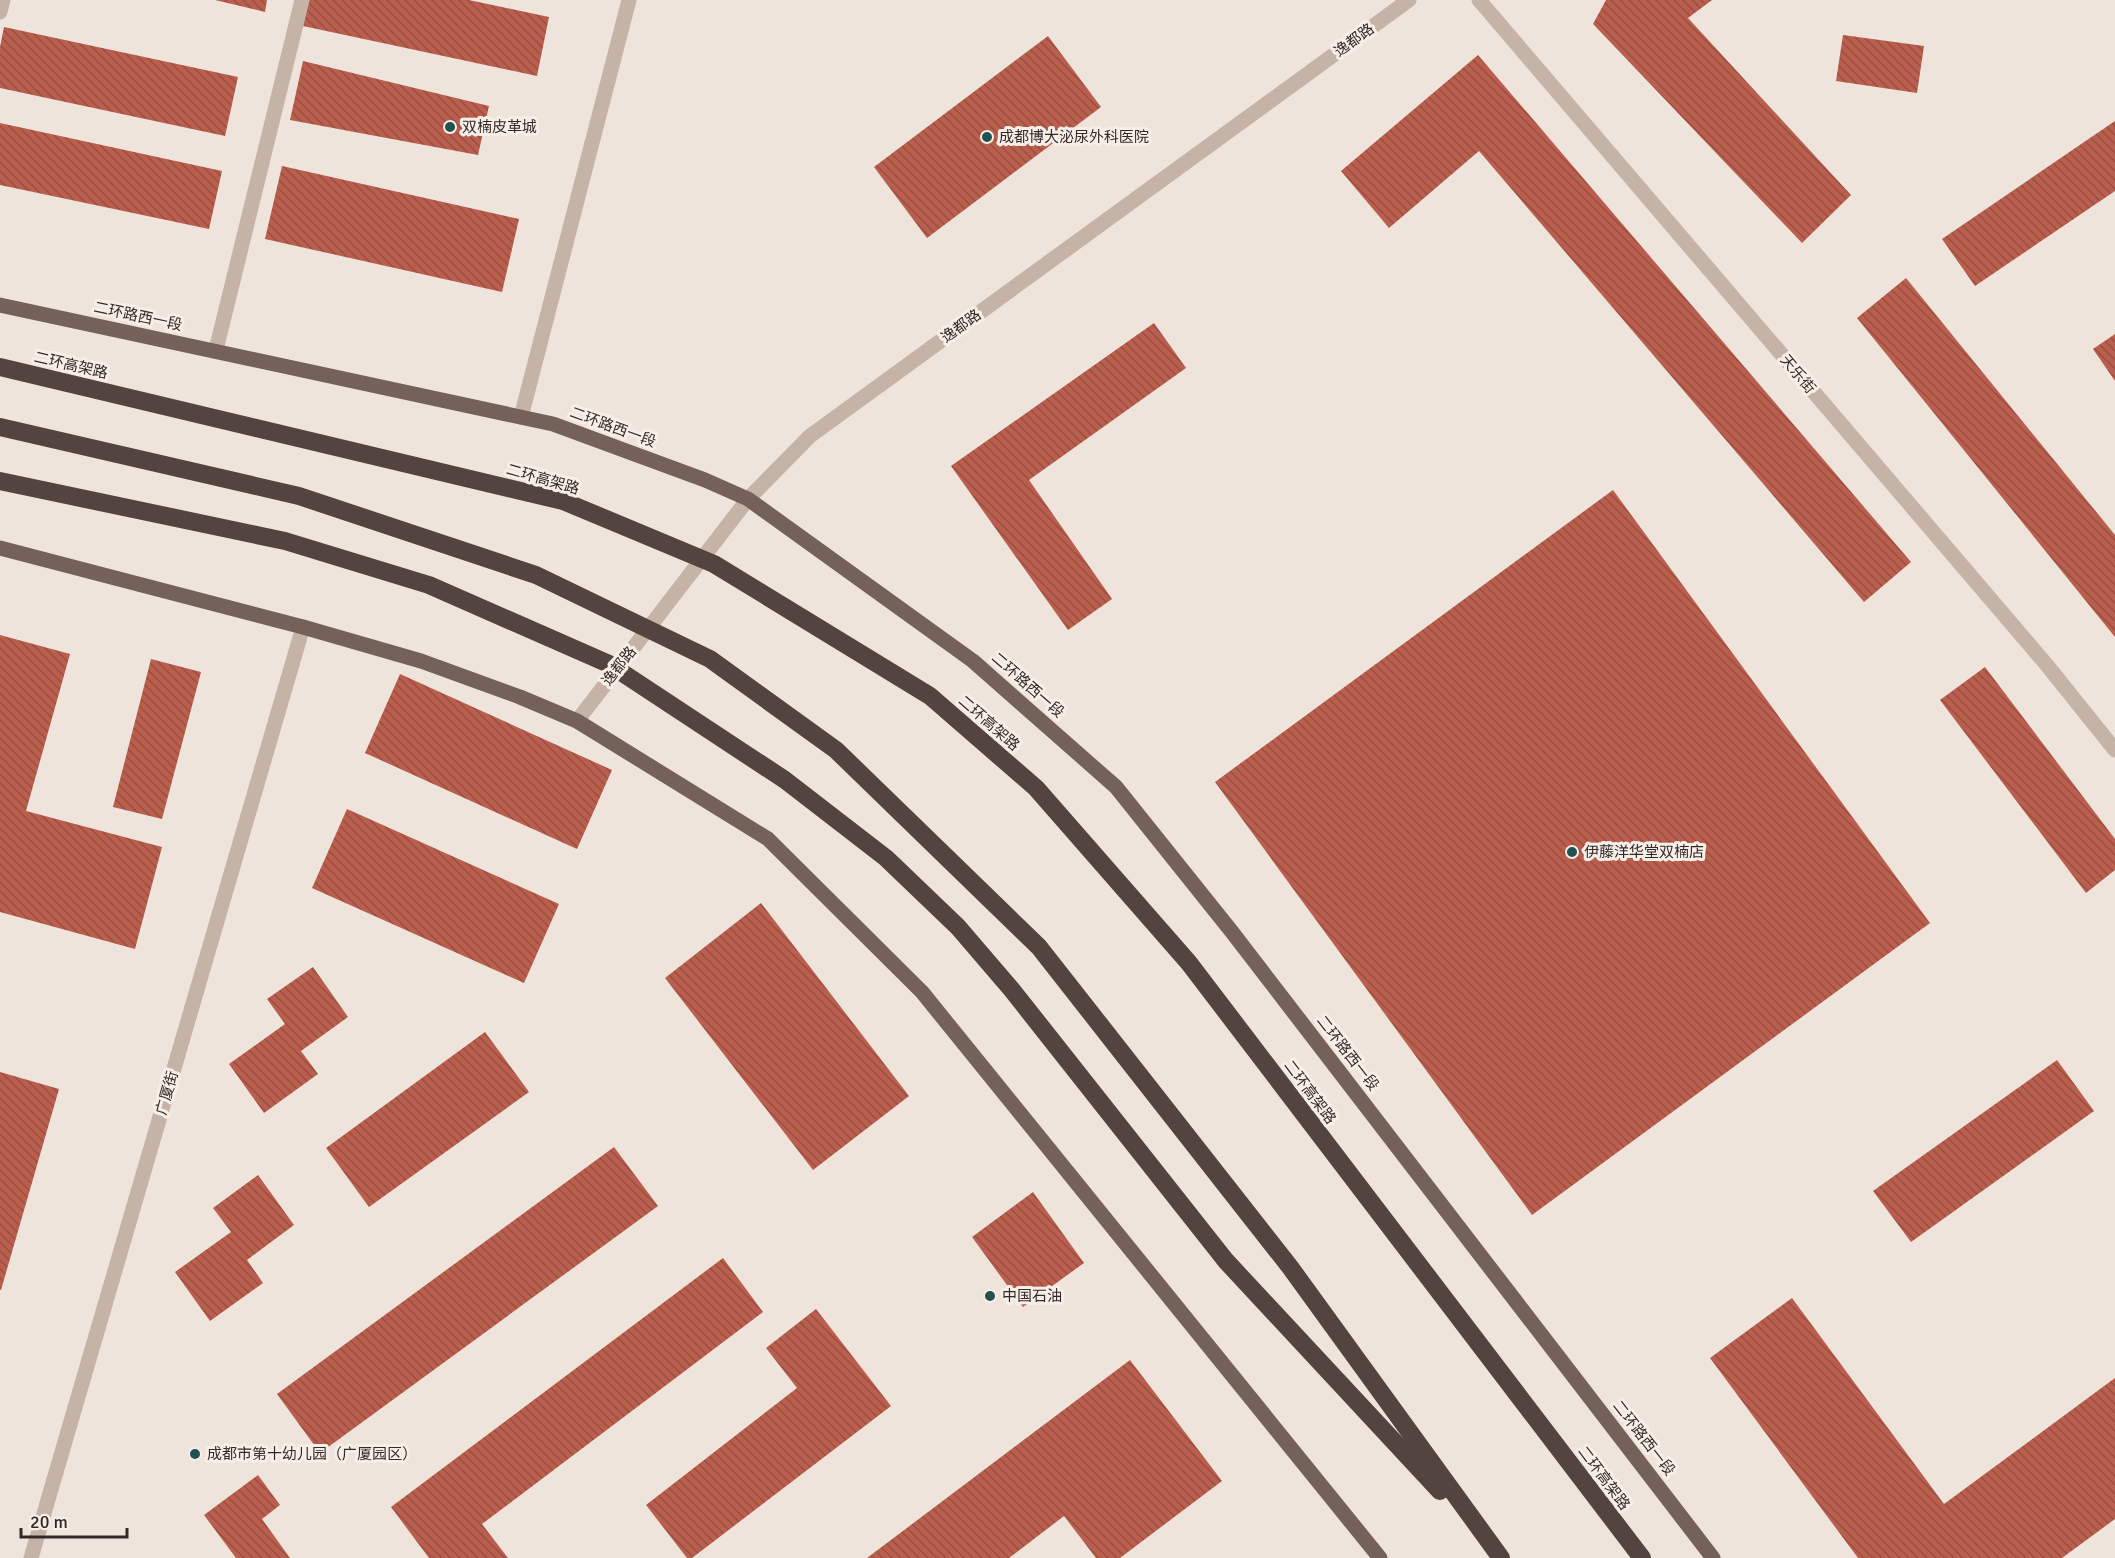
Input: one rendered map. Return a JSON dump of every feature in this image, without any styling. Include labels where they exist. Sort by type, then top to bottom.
[{"type":"highway","name":"二环高架路","points":[[0,367],[563,501],[714,564],[930,696],[1036,788],[1189,963],[1642,1558]]},
{"type":"highway","points":[[0,427],[299,496],[536,575],[710,659],[836,750],[1039,947],[1290,1267],[1498,1554]]},
{"type":"highway","points":[[0,482],[285,541],[429,585],[609,664],[785,780],[886,858],[958,927],[1012,990],[1226,1261],[1498,1554]]},
{"type":"main road","name":"二环路西一段","points":[[0,305],[553,424],[705,480],[748,499],[973,662],[1116,787],[1232,932],[1713,1558]]},
{"type":"main road","points":[[0,548],[303,627],[421,661],[520,697],[577,721],[768,839],[922,992],[1380,1558]]},
{"type":"street","points":[[0,12],[3,0]]},
{"type":"street","points":[[216,350],[302,0]]},
{"type":"street","points":[[521,417],[629,0]]},
{"type":"street","name":"逸都路","points":[[577,721],[748,499],[810,436],[1409,0]]},
{"type":"street","name":"天乐街","points":[[1479,0],[2046,664],[2115,750]]},
{"type":"street","name":"广厦街","points":[[31,1558],[303,627]]},
{"type":"building","points":[[215,0],[267,0],[265,12]]},
{"type":"building","points":[[309,0],[469,0],[549,17],[537,76],[303,26]]},
{"type":"building","points":[[1606,0],[1712,0],[1688,18],[1851,195],[1802,243],[1593,24]]},
{"type":"building","points":[[4,27],[238,77],[225,136],[0,88],[0,47]]},
{"type":"building","points":[[1843,35],[1924,46],[1917,93],[1836,81]]},
{"type":"building","name":"成都博大泌尿外科医院","points":[[1048,36],[1101,107],[927,238],[874,167]]},
{"type":"building","points":[[1478,55],[1911,562],[1864,602],[1479,151],[1389,228],[1341,171]]},
{"type":"building","points":[[303,61],[489,106],[478,155],[290,120]]},
{"type":"building","points":[[2115,121],[2115,191],[1975,286],[1942,239]]},
{"type":"building","points":[[0,123],[222,171],[209,229],[0,185]]},
{"type":"building","points":[[282,166],[519,219],[502,292],[265,239]]},
{"type":"building","points":[[1906,278],[2115,535],[2115,637],[1857,318]]},
{"type":"building","points":[[1154,323],[1186,368],[1029,480],[1112,599],[1068,630],[951,466]]},
{"type":"building","points":[[2115,334],[2115,381],[2093,349]]},
{"type":"building","name":"伊藤洋华堂双楠店","points":[[1613,490],[1930,923],[1532,1215],[1215,782]]},
{"type":"building","points":[[0,635],[70,654],[26,811],[162,847],[135,949],[0,912]]},
{"type":"building","points":[[151,659],[201,672],[162,819],[113,807]]},
{"type":"building","points":[[1985,667],[2115,839],[2115,870],[2086,893],[1940,700]]},
{"type":"building","points":[[400,674],[612,770],[577,849],[365,753]]},
{"type":"building","points":[[347,809],[559,904],[524,983],[312,888]]},
{"type":"building","points":[[761,903],[909,1096],[813,1170],[665,978]]},
{"type":"building","points":[[313,967],[348,1017],[301,1051],[318,1074],[264,1113],[229,1064],[285,1024],[267,999]]},
{"type":"building","points":[[485,1032],[529,1092],[369,1207],[326,1148]]},
{"type":"building","points":[[2057,1060],[2094,1111],[1911,1242],[1873,1191]]},
{"type":"building","points":[[0,1072],[59,1089],[1,1290],[0,1290]]},
{"type":"building","points":[[614,1147],[658,1206],[320,1453],[277,1394]]},
{"type":"building","points":[[258,1175],[294,1225],[247,1260],[263,1283],[210,1321],[175,1272],[231,1232],[213,1208]]},
{"type":"building","points":[[1033,1192],[1084,1263],[1023,1307],[972,1237]]},
{"type":"building","points":[[723,1258],[763,1312],[482,1524],[508,1558],[429,1558],[391,1507]]},
{"type":"building","points":[[1792,1298],[1944,1504],[2115,1378],[2115,1519],[2062,1558],[1858,1558],[1710,1358]]},
{"type":"building","points":[[816,1309],[891,1406],[692,1558],[687,1558],[646,1505],[797,1388],[766,1348]]},
{"type":"building","points":[[1130,1360],[1222,1481],[1120,1558],[1096,1558],[1064,1516],[1009,1558],[867,1558]]},
{"type":"building","points":[[258,1475],[280,1505],[262,1519],[290,1558],[236,1558],[204,1515]]},
{"type":"place","name":"双楠皮革城","points":[[450,127]]},
{"type":"place","name":"成都博大泌尿外科医院","points":[[987,137]]},
{"type":"place","name":"伊藤洋华堂双楠店","points":[[1572,852]]},
{"type":"place","name":"中国石油","points":[[990,1296]]},
{"type":"place","name":"成都市第十幼儿园（广厦园区）","points":[[195,1454]]}]
